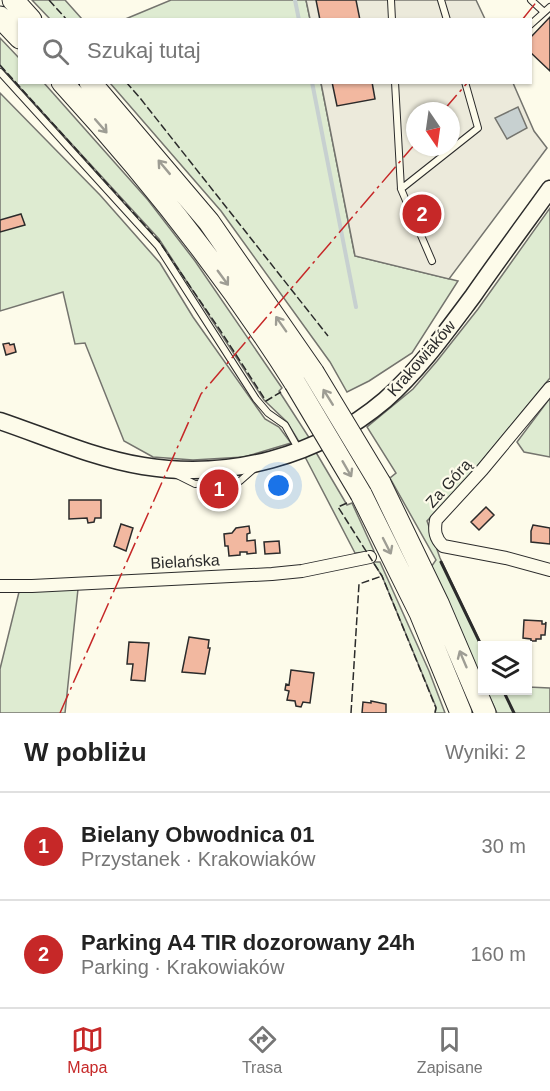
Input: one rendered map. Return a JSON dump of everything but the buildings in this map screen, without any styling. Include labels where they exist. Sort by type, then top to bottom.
[{"type":"highway","points":[[13,0],[29,18]]},
{"type":"highway","points":[[0,17],[18,36]]},
{"type":"highway","points":[[64,84],[127,155],[182,222],[246,309],[295,383],[361,494],[420,613],[461,713]]},
{"type":"highway","points":[[92,84],[209,222],[313,372],[380,483],[438,603],[485,713]]},
{"type":"main road","name":"Krakowiaków","points":[[0,421],[103,457],[164,469],[208,470],[258,463],[299,450],[340,432],[373,409],[399,386],[436,345],[550,189]]},
{"type":"street","name":"Za Górą","points":[[550,388],[482,470],[436,520],[434,531],[437,540],[443,546],[506,558],[550,570]]},
{"type":"street","name":"Bielańska","points":[[0,586],[272,574],[302,571],[370,557]]},
{"type":"lane","points":[[391,0],[392,18]]},
{"type":"lane","points":[[441,0],[446,18]]},
{"type":"lane","points":[[531,0],[544,12]]},
{"type":"lane","points":[[532,24],[550,7]]},
{"type":"lane","points":[[0,72],[158,246],[256,399],[268,413],[285,425],[299,450]]},
{"type":"lane","points":[[395,84],[401,189],[432,261]]},
{"type":"lane","points":[[401,189],[478,128],[466,84]]},
{"type":"green space","points":[[32,0],[65,0],[81,18],[49,18]]},
{"type":"green space","points":[[171,0],[306,0],[310,18],[128,18]]},
{"type":"green space","points":[[0,38],[18,57],[18,84],[45,84],[148,200],[195,261],[282,388],[279,391],[310,439],[301,445],[287,422],[264,400],[159,239],[0,66]]},
{"type":"green space","points":[[111,84],[321,84],[355,256],[458,281],[412,353],[369,381],[347,392],[330,362],[221,211]]},
{"type":"green space","points":[[0,93],[100,195],[160,263],[193,317],[265,419],[279,427],[291,443],[244,457],[193,460],[153,457],[124,441],[85,343],[75,344],[63,292],[0,311]]},
{"type":"green space","points":[[550,208],[550,378],[461,486],[427,521],[440,558],[480,641],[478,671],[431,567],[436,560],[390,478],[396,473],[367,427],[413,389],[478,309]]},
{"type":"green space","points":[[550,398],[550,457],[524,452],[517,442]]},
{"type":"green space","points":[[314,449],[347,505],[352,503],[374,551],[355,553],[303,453]]},
{"type":"green space","points":[[373,562],[380,562],[429,671],[445,713],[435,713],[436,707],[382,576]]},
{"type":"green space","points":[[78,589],[65,713],[0,713],[0,669],[19,592]]},
{"type":"green space","points":[[532,687],[550,688],[550,713],[497,713],[489,695],[532,695]]},
{"type":"shaded area","points":[[306,0],[476,0],[485,18],[310,18]]},
{"type":"shaded area","points":[[321,84],[513,84],[534,131],[547,148],[449,279],[355,256]]},
{"type":"shaded area","points":[[518,107],[527,128],[507,139],[495,118]]},
{"type":"waterway","points":[[295,0],[299,18]]},
{"type":"waterway","points":[[312,84],[356,307]]},
{"type":"fence","points":[[49,0],[65,18]]},
{"type":"fence","points":[[0,65],[159,241],[266,401],[281,392]]},
{"type":"fence","points":[[128,84],[328,336]]},
{"type":"fence","points":[[347,503],[338,507],[382,576],[436,708],[435,713]]},
{"type":"fence","points":[[351,713],[359,584],[382,576]]},
{"type":"wall","points":[[441,562],[479,641]]},
{"type":"wall","points":[[505,695],[514,713]]},
{"type":"power","points":[[524,18],[538,0]]},
{"type":"power","points":[[451,102],[466,84]]},
{"type":"power","points":[[60,713],[201,394],[406,155]]},
{"type":"place","name":"Parking A4 TIR dozorowany 24h","points":[[422,214]]},
{"type":"place","name":"Bielany Obwodnica 01","points":[[219,489]]}]
